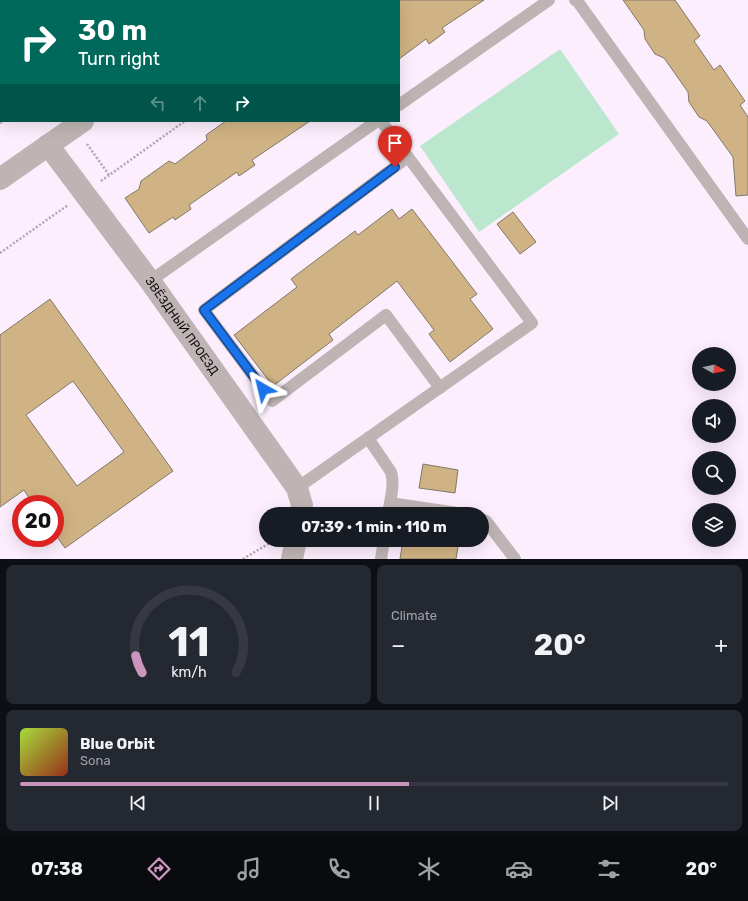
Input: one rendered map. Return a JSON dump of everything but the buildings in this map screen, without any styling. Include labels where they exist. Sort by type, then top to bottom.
[{"type":"street","points":[[0,179],[79,124]]},
{"type":"street","name":"ЗВЁЗДНЫЙ ПРОЕЗД","points":[[48,146],[150,281],[297,488],[302,507]]},
{"type":"street","points":[[292,559],[295,547]]},
{"type":"lane","points":[[400,104],[548,0]]},
{"type":"lane","points":[[575,0],[578,2],[748,239]]},
{"type":"lane","points":[[150,281],[376,122]]},
{"type":"lane","points":[[297,488],[532,323],[382,122]]},
{"type":"lane","points":[[408,157],[204,310],[272,401],[386,315],[440,388]]},
{"type":"lane","points":[[368,438],[391,472],[393,482],[389,507]]},
{"type":"lane","points":[[489,525],[515,559]]},
{"type":"lane","points":[[381,559],[383,547]]},
{"type":"path","points":[[0,253],[184,122]]},
{"type":"path","points":[[79,124],[110,175]]},
{"type":"path","points":[[243,559],[264,547]]},
{"type":"green space","points":[[560,49],[619,134],[479,232],[420,146]]},
{"type":"route","points":[[263,389],[204,310],[395,167]]}]
